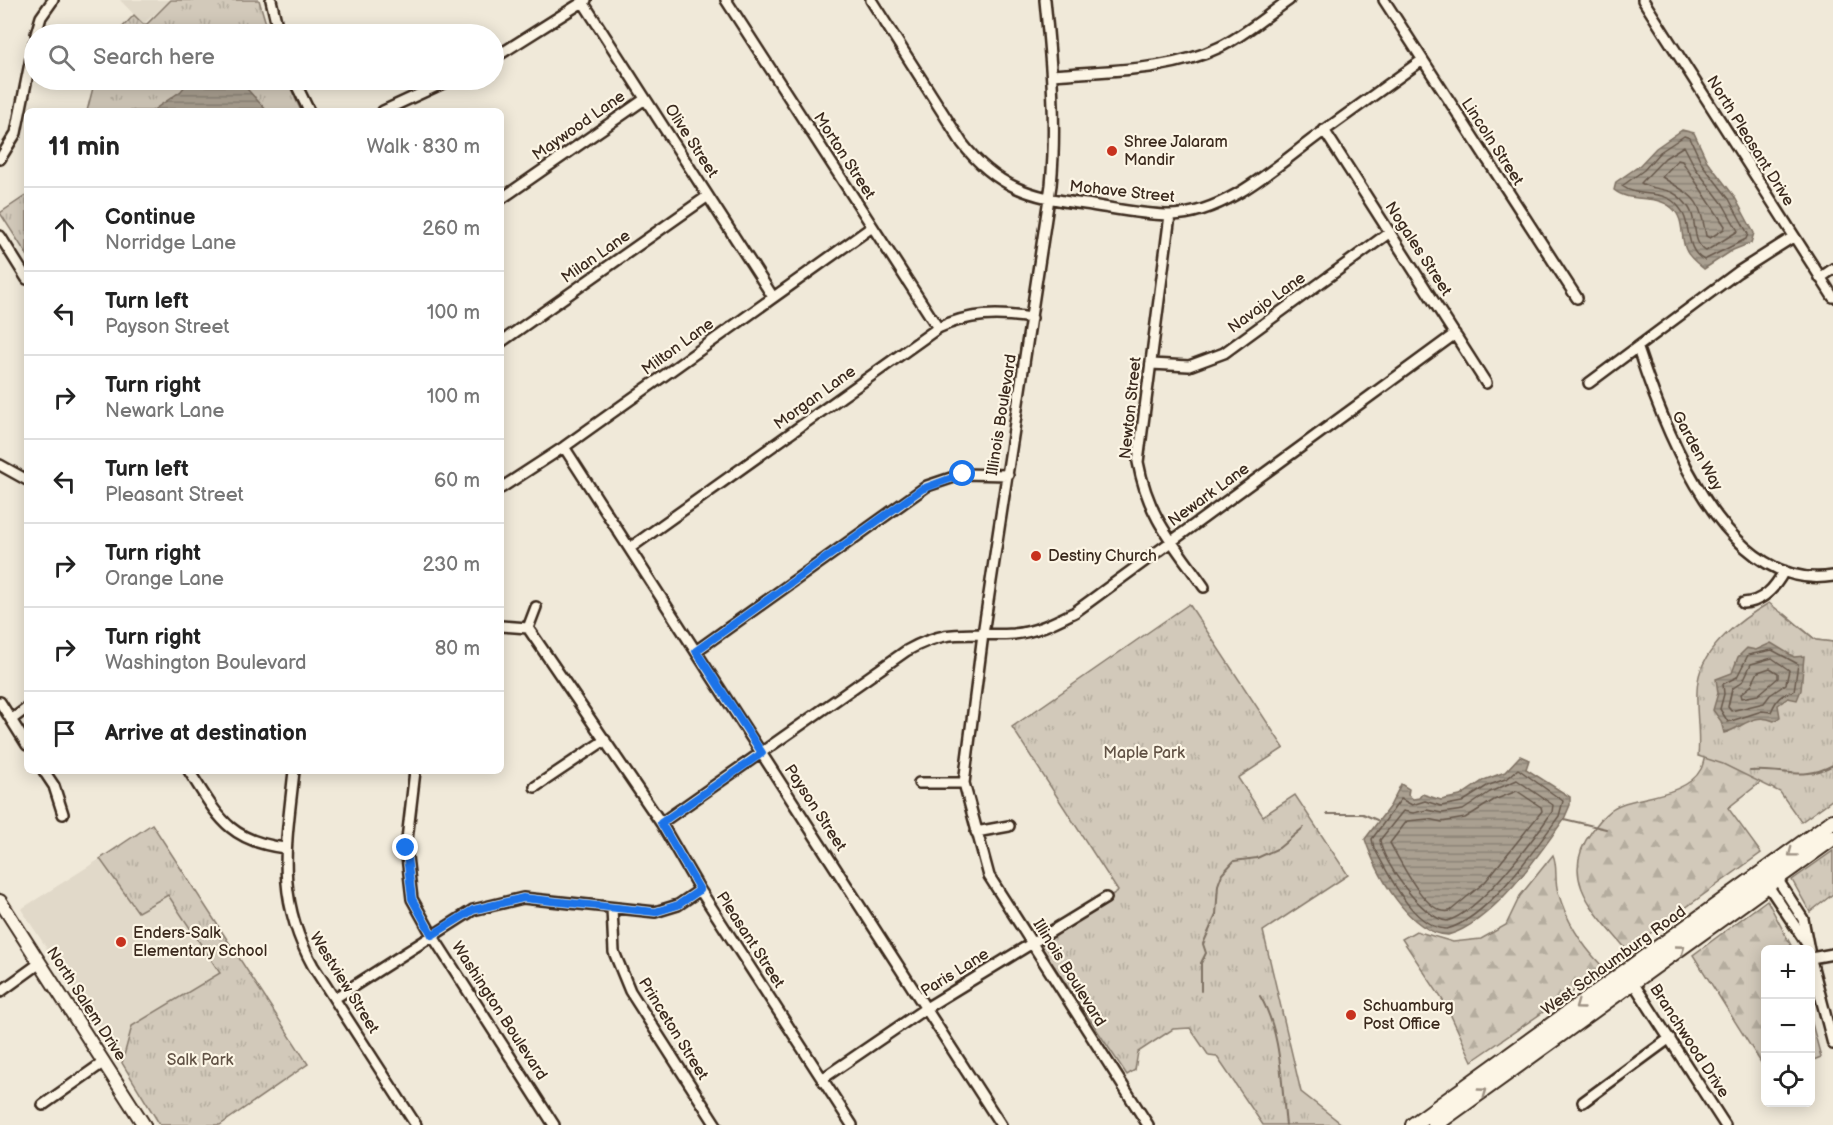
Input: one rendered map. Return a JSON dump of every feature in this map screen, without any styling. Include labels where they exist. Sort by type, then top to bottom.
[{"type":"main road","name":"West Schaumburg Road","points":[[1769,877],[1833,822]]},
{"type":"main road","name":"West Schaumburg Road","points":[[1435,1125],[1769,877],[1833,838]]},
{"type":"main road","name":"West Schaumburg Road","points":[[1413,1125],[1630,978]]},
{"type":"street","points":[[39,24],[53,0]]},
{"type":"street","points":[[272,0],[277,24]]},
{"type":"street","name":"Morton Street","points":[[726,0],[938,328]]},
{"type":"street","name":"Mohave Street","points":[[871,0],[949,123],[978,163],[1009,185],[1048,200],[1170,215],[1192,211],[1231,196],[1421,61]]},
{"type":"street","name":"Illinois Boulevard","points":[[1046,0],[1052,75],[1054,144],[1032,318],[983,634],[964,783],[989,876],[1148,1125]]},
{"type":"street","points":[[1052,75],[1150,66],[1191,58],[1232,40],[1289,0]]},
{"type":"street","name":"Lincoln Street","points":[[1384,0],[1421,61],[1577,298]]},
{"type":"street","name":"North Pleasant Drive","points":[[1643,0],[1833,297]]},
{"type":"street","points":[[504,52],[584,1]]},
{"type":"street","name":"Olive Street","points":[[584,1],[773,297]]},
{"type":"street","points":[[0,159],[16,133],[25,90]]},
{"type":"street","points":[[299,90],[308,108]]},
{"type":"street","points":[[389,108],[428,90]]},
{"type":"street","name":"Maywood Lane","points":[[504,197],[645,99]]},
{"type":"street","name":"Nogales Street","points":[[1324,130],[1486,384]]},
{"type":"street","name":"Milan Lane","points":[[504,340],[708,196]]},
{"type":"street","name":"Newton Street","points":[[1170,215],[1138,462],[1143,490],[1150,509],[1204,587]]},
{"type":"street","name":"Milton Lane","points":[[504,486],[564,447],[872,227]]},
{"type":"street","name":"Navajo Lane","points":[[1151,364],[1189,366],[1224,353],[1390,232]]},
{"type":"street","points":[[0,236],[24,274]]},
{"type":"street","points":[[1589,384],[1737,272],[1793,237]]},
{"type":"street","points":[[1820,278],[1833,269]]},
{"type":"street","name":"Morgan Lane","points":[[630,548],[938,328],[982,314],[1032,318]]},
{"type":"street","name":"Newark Lane","points":[[661,823],[920,643],[950,633],[1016,634],[1048,626],[1074,612],[1455,334]]},
{"type":"street","name":"Garden Way","points":[[1638,349],[1660,416],[1701,493],[1745,546],[1784,571],[1811,576],[1833,576]]},
{"type":"street","name":"Payson Street","points":[[564,447],[1001,1125]]},
{"type":"street","points":[[0,465],[24,478]]},
{"type":"street","points":[[696,651],[927,486],[963,474],[1008,475]]},
{"type":"street","points":[[1743,603],[1762,598],[1778,583],[1784,571]]},
{"type":"street","points":[[504,626],[528,628],[536,608]]},
{"type":"street","name":"Pleasant Street","points":[[528,628],[661,823],[700,890],[852,1125]]},
{"type":"street","points":[[0,702],[24,740]]},
{"type":"street","points":[[11,720],[24,710]]},
{"type":"street","points":[[535,787],[605,740]]},
{"type":"street","points":[[46,774],[54,786],[63,814]]},
{"type":"street","points":[[191,774],[220,819],[228,826],[258,845],[285,848]]},
{"type":"street","name":"Westview Street","points":[[294,774],[285,848],[289,911],[298,940],[416,1125]]},
{"type":"street","name":"Washington Boulevard","points":[[415,774],[406,848],[412,899],[432,935],[554,1125]]},
{"type":"street","points":[[919,783],[964,783]]},
{"type":"street","points":[[976,832],[1009,826]]},
{"type":"street","points":[[1769,877],[1806,945]]},
{"type":"street","points":[[335,998],[473,910],[523,898],[655,912],[678,905],[700,890]]},
{"type":"street","name":"Paris Lane","points":[[822,1079],[926,1008],[1106,898]]},
{"type":"street","name":"North Salem Drive","points":[[0,901],[144,1125]]},
{"type":"street","name":"Princeton Street","points":[[612,908],[614,952],[630,991],[716,1125]]},
{"type":"street","points":[[1815,952],[1833,954]]},
{"type":"street","points":[[0,992],[40,963]]},
{"type":"street","points":[[1815,972],[1833,1044]]},
{"type":"street","name":"Branchwood Drive","points":[[1630,978],[1725,1125]]},
{"type":"street","points":[[1582,1102],[1670,1038]]},
{"type":"street","points":[[43,1105],[104,1062]]},
{"type":"shaded area","points":[[120,0],[171,0],[143,24]]},
{"type":"shaded area","name":"Enders-Salk Elementary School","points":[[100,859],[138,911],[168,895],[220,973],[132,1026],[122,1063],[21,909]]},
{"type":"green space","points":[[171,0],[259,0],[266,24],[147,24]]},
{"type":"green space","points":[[134,15],[143,24],[125,24]]},
{"type":"green space","points":[[92,90],[292,90],[300,108],[88,108]]},
{"type":"green space","points":[[24,197],[24,250],[0,213]]},
{"type":"green space","points":[[1769,603],[1816,640],[1833,642],[1833,799],[1801,822],[1780,792],[1723,764],[1698,756],[1697,690],[1701,669],[1707,657],[1725,635]]},
{"type":"green space","name":"Maple Park","points":[[1189,604],[1284,748],[1238,778],[1263,816],[1295,795],[1348,875],[1263,931],[1301,1092],[1343,1125],[1263,1125],[1217,1057],[1209,1056],[1190,1028],[1173,1029],[1138,1052],[1135,1070],[1127,1075],[1038,942],[1118,891],[1012,727]]},
{"type":"green space","points":[[1785,614],[1816,640],[1833,642],[1771,774],[1728,808],[1761,853],[1627,950],[1593,909],[1585,895],[1579,880],[1578,865],[1582,848],[1598,823],[1613,808],[1677,789],[1695,777],[1702,767],[1707,747]]},
{"type":"green space","name":"Salk Park","points":[[152,824],[308,1064],[220,1125],[160,1125],[122,1063],[132,1026],[220,973],[168,895],[138,912],[100,859]]},
{"type":"green space","points":[[1833,851],[1833,894],[1810,912],[1792,880]]},
{"type":"green space","points":[[1553,855],[1557,887],[1565,912],[1587,949],[1601,965],[1597,975],[1472,1061],[1446,1005],[1402,939],[1416,931],[1453,942],[1481,939],[1506,925],[1520,896]]},
{"type":"green space","points":[[1767,900],[1791,945],[1761,945],[1761,1063],[1693,955]]},
{"type":"green space","points":[[1815,1035],[1821,1057],[1815,1059]]},
{"type":"water","points":[[248,90],[264,108],[156,108],[181,91]]},
{"type":"water","points":[[1682,130],[1694,133],[1707,161],[1734,196],[1754,233],[1751,243],[1733,250],[1704,269],[1687,252],[1679,218],[1672,208],[1665,203],[1628,197],[1614,190],[1616,182],[1639,166],[1656,148]]},
{"type":"water","points":[[1771,643],[1794,657],[1804,656],[1801,690],[1797,700],[1788,698],[1778,705],[1780,717],[1774,721],[1760,718],[1724,733],[1721,721],[1713,710],[1718,693],[1716,679],[1732,673],[1738,657],[1747,648],[1756,650]]},
{"type":"water","points":[[1520,756],[1529,760],[1526,769],[1570,797],[1570,805],[1564,819],[1542,851],[1513,886],[1481,917],[1465,928],[1448,935],[1434,932],[1407,913],[1396,899],[1385,883],[1365,839],[1390,806],[1401,784],[1409,789],[1408,795],[1413,799],[1419,798],[1422,794],[1441,800],[1460,796],[1484,780],[1505,772]]},
{"type":"waterway","points":[[1750,771],[1802,774],[1812,773],[1833,765]]},
{"type":"waterway","points":[[1327,814],[1363,814],[1377,820]]},
{"type":"waterway","points":[[1564,819],[1606,829]]},
{"type":"waterway","points":[[1201,991],[1201,963],[1206,953],[1203,944],[1216,915],[1218,885],[1222,874],[1234,861],[1257,858],[1279,848],[1303,828]]},
{"type":"waterway","points":[[1260,996],[1277,1042],[1286,1125]]},
{"type":"place","name":"Shree Jalaram Mandir","points":[[1112,151]]},
{"type":"place","name":"Destiny Church","points":[[1036,556]]},
{"type":"place","name":"Enders-Salk Elementary School","points":[[121,942]]},
{"type":"place","name":"Schuamburg Post Office","points":[[1351,1015]]},
{"type":"route","points":[[406,848],[412,899],[432,935],[473,910],[523,898],[655,912],[678,905],[700,890],[661,823],[762,753],[696,651],[922,489],[938,481],[963,474]]}]
